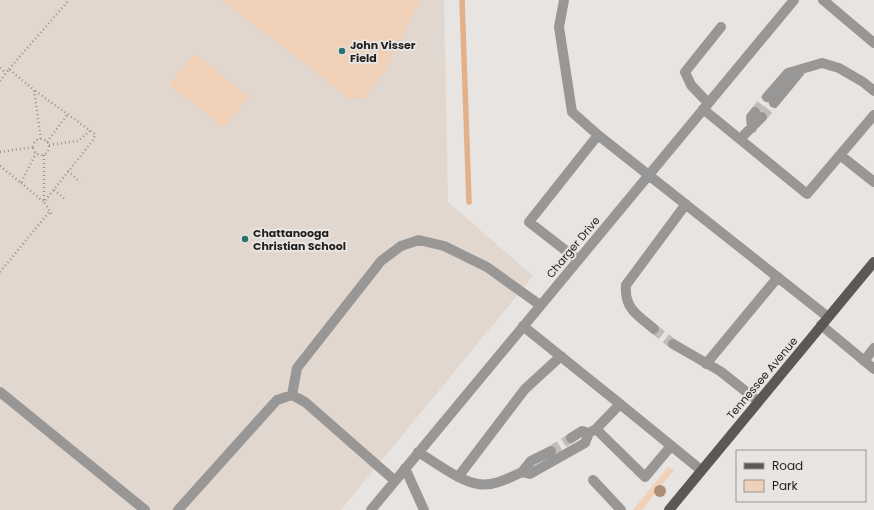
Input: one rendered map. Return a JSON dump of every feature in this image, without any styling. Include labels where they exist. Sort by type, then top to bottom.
[{"type":"main road","name":"Tennessee Avenue","points":[[669,510],[874,262]]},
{"type":"street","points":[[564,0],[559,27],[572,112],[598,135],[778,277],[874,369]]},
{"type":"street","name":"Charger Drive","points":[[371,510],[394,480],[794,0]]},
{"type":"street","points":[[823,0],[874,43]]},
{"type":"street","points":[[721,27],[685,72],[691,85],[706,106],[807,194],[874,115]]},
{"type":"street","points":[[770,100],[788,73],[822,63],[839,68],[863,82],[874,91]]},
{"type":"street","points":[[741,138],[752,128],[751,117],[759,115]]},
{"type":"street","points":[[578,260],[529,222],[598,135]]},
{"type":"street","points":[[840,155],[874,182]]},
{"type":"street","points":[[654,329],[628,306],[625,295],[626,285],[686,204]]},
{"type":"street","points":[[292,396],[297,368],[381,261],[401,246],[419,240],[444,246],[487,267],[540,305]]},
{"type":"street","points":[[706,364],[778,277]]},
{"type":"street","points":[[523,326],[701,470]]},
{"type":"street","points":[[673,344],[720,371],[758,401]]},
{"type":"street","points":[[864,361],[874,348]]},
{"type":"street","points":[[458,477],[525,389],[561,356]]},
{"type":"street","points":[[0,392],[145,510]]},
{"type":"street","points":[[178,510],[277,400],[292,396],[305,402],[394,480]]},
{"type":"street","points":[[522,472],[530,474],[585,443],[593,431],[620,404]]},
{"type":"street","points":[[571,438],[582,431],[593,431],[645,477],[671,446]]},
{"type":"street","points":[[418,452],[458,477],[478,484],[499,482],[522,472],[530,462],[551,451]]},
{"type":"street","points":[[405,468],[424,510]]},
{"type":"street","points":[[593,480],[621,510]]},
{"type":"path","points":[[0,81],[69,0]]},
{"type":"path","points":[[0,68],[6,73]]},
{"type":"path","points":[[9,69],[67,115],[95,134],[94,139],[44,202]]},
{"type":"path","points":[[34,90],[40,140]]},
{"type":"path","points":[[47,142],[67,115]]},
{"type":"path","points":[[49,145],[78,141],[90,131]]},
{"type":"path","points":[[21,183],[36,153],[34,147],[35,142],[40,140],[47,142],[49,145],[49,150],[44,155],[44,202]]},
{"type":"path","points":[[0,152],[34,147]]},
{"type":"path","points":[[36,153],[44,155]]},
{"type":"path","points":[[0,166],[44,202],[53,216]]},
{"type":"path","points":[[68,172],[80,182]]},
{"type":"path","points":[[54,190],[66,200]]},
{"type":"path","points":[[0,272],[50,211]]},
{"type":"shaded area","name":"Chattanooga Christian School","points":[[0,0],[444,0],[448,202],[533,276],[341,510],[0,510]]},
{"type":"green space","name":"John Visser Field","points":[[222,0],[420,0],[386,69],[365,98],[350,99]]},
{"type":"green space","points":[[194,53],[249,96],[224,128],[169,85]]},
{"type":"green space","points":[[668,467],[674,470],[642,510],[633,510]]},
{"type":"waterway","points":[[462,0],[469,202]]},
{"type":"tunnel","points":[[755,112],[767,97]]},
{"type":"tunnel","points":[[762,117],[774,103]]},
{"type":"tunnel","points":[[654,329],[673,344]]},
{"type":"tunnel","points":[[551,451],[571,438]]},
{"type":"place","name":"John Visser Field","points":[[342,51]]},
{"type":"place","name":"Chattanooga Christian School","points":[[245,239]]}]
